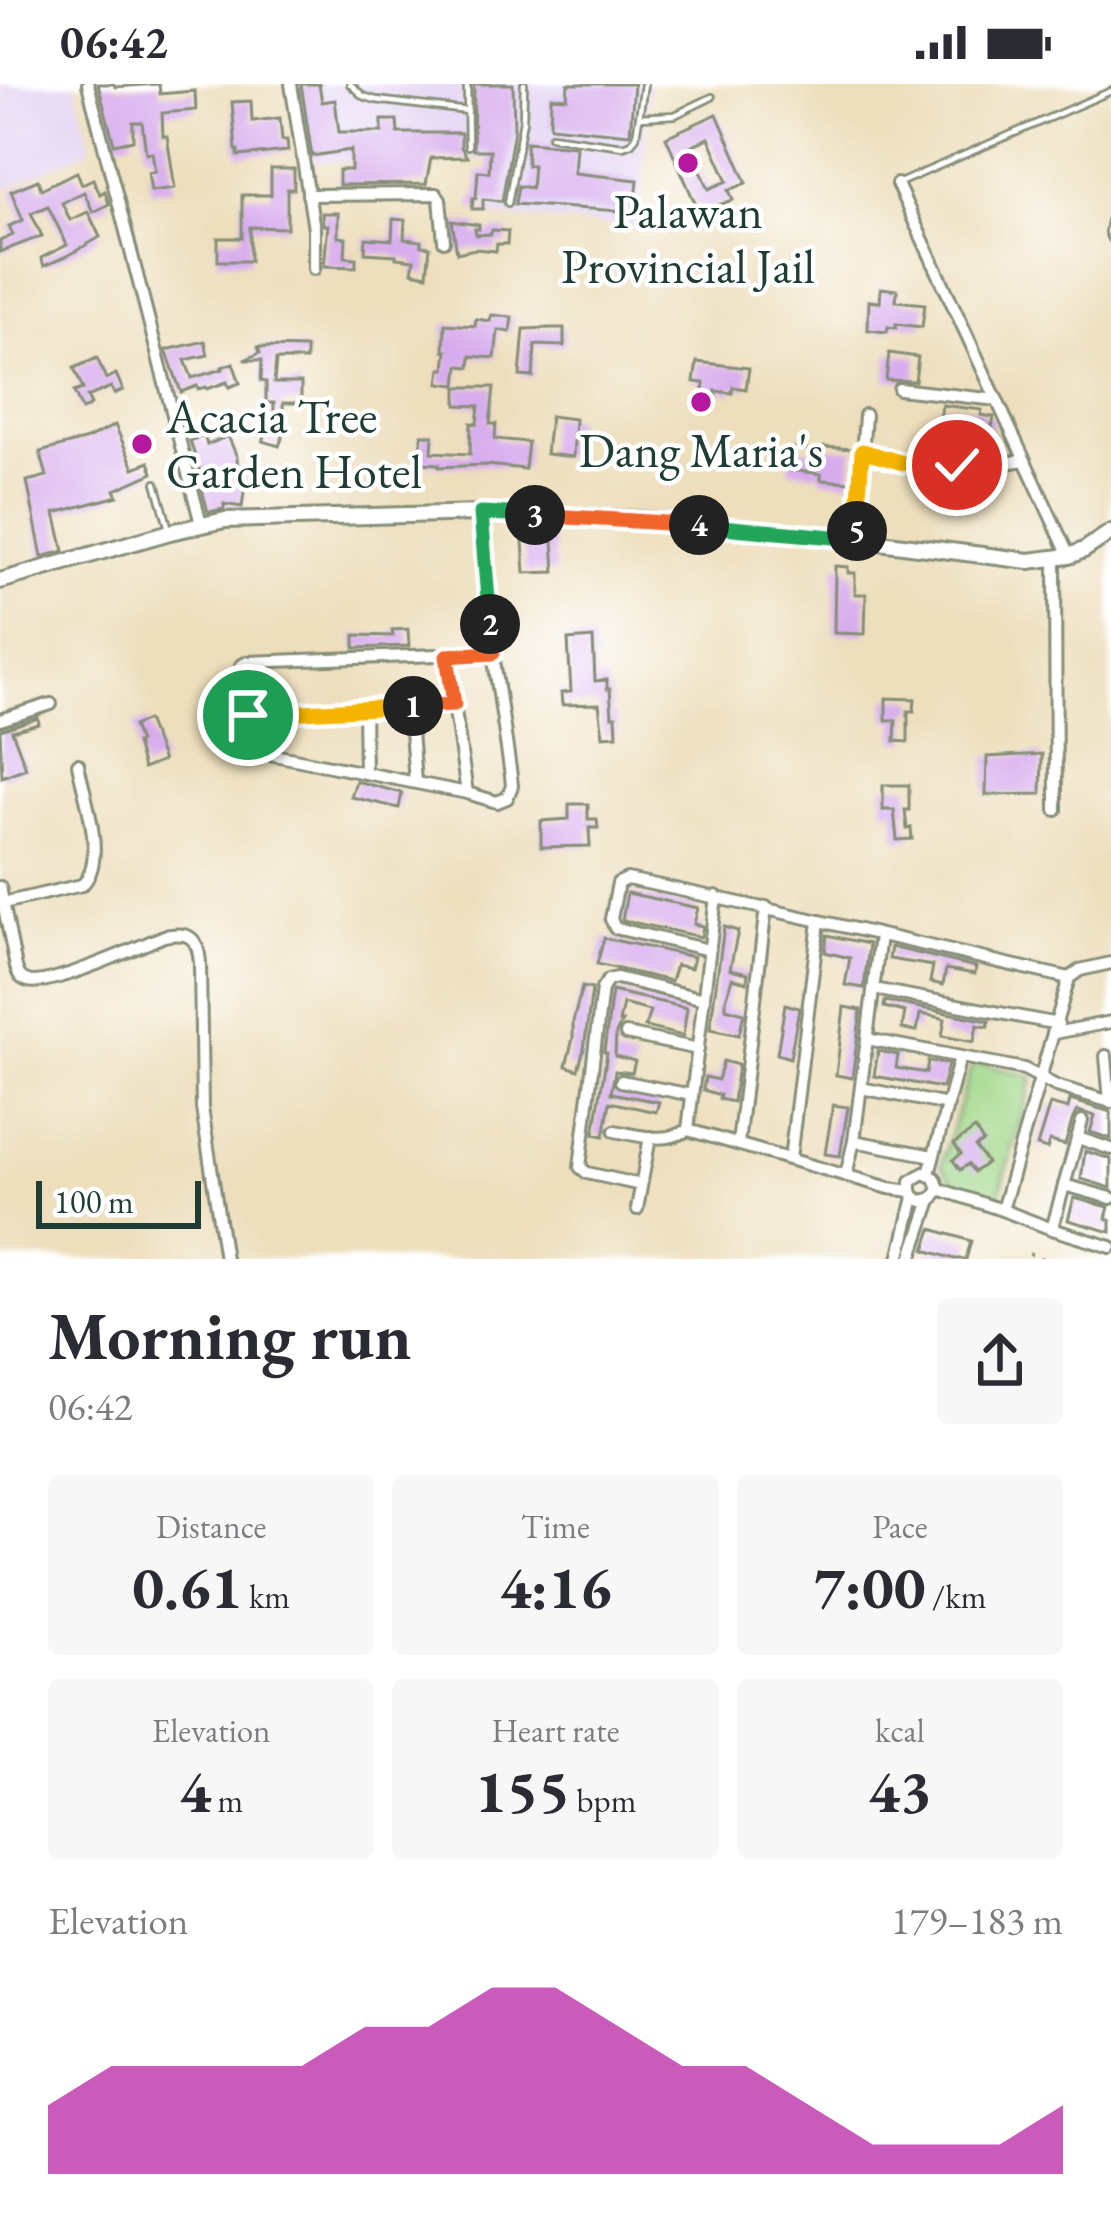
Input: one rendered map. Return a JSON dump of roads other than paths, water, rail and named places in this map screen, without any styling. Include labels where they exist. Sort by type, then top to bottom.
[{"type":"street","points":[[88,84],[201,524]]},
{"type":"street","points":[[291,84],[314,229],[314,269]]},
{"type":"street","points":[[897,184],[1025,460],[1062,558],[1056,810]]},
{"type":"street","points":[[308,195],[436,194],[444,241]]},
{"type":"street","points":[[899,389],[997,400]]},
{"type":"street","points":[[856,539],[865,416]]},
{"type":"street","points":[[862,451],[919,464],[1025,460]]},
{"type":"street","points":[[481,513],[493,653],[512,786],[507,798],[497,802],[259,752],[249,741],[241,666],[247,662],[493,653]]},
{"type":"street","points":[[0,581],[225,520],[481,513],[638,519],[856,539],[1029,562],[1084,550],[1111,532]]},
{"type":"street","points":[[447,656],[467,793]]},
{"type":"street","points":[[0,720],[51,704]]},
{"type":"street","points":[[248,715],[454,704]]},
{"type":"street","points":[[410,706],[415,782]]},
{"type":"street","points":[[364,709],[365,773]]},
{"type":"street","points":[[2,903],[82,885],[92,876],[96,856],[78,764]]},
{"type":"street","points":[[709,950],[618,930],[611,919],[621,880],[716,896],[1070,978]]},
{"type":"street","points":[[0,887],[4,940],[17,973],[28,981],[176,933],[199,947],[202,1108],[225,1259]]},
{"type":"street","points":[[688,1130],[716,896]]},
{"type":"street","points":[[738,1144],[766,907]]},
{"type":"street","points":[[790,1159],[819,921]]},
{"type":"street","points":[[846,1175],[880,936]]},
{"type":"street","points":[[1002,1210],[1070,978],[1081,970],[1111,963]]},
{"type":"street","points":[[641,1185],[587,1173],[580,1167],[602,989],[608,980],[617,978],[704,999]]},
{"type":"street","points":[[874,989],[1056,1029],[1111,1022]]},
{"type":"street","points":[[626,1034],[698,1049]]},
{"type":"street","points":[[867,1039],[1024,1070],[1056,1086],[1110,1102],[1106,1056]]},
{"type":"street","points":[[929,1174],[960,1057]]},
{"type":"street","points":[[621,1081],[692,1095]]},
{"type":"street","points":[[861,1088],[948,1106]]},
{"type":"street","points":[[1052,1229],[1082,1121]]},
{"type":"street","points":[[615,1130],[666,1138],[688,1130],[912,1194],[922,1201],[934,1194],[1002,1210],[1111,1247]]},
{"type":"street","points":[[637,1209],[650,1137]]},
{"type":"street","points":[[1078,1138],[1111,1149]]},
{"type":"street","points":[[854,1142],[933,1156]]},
{"type":"street","points":[[899,1259],[914,1177],[929,1174]]},
{"type":"street","points":[[911,1259],[937,1181],[929,1174]]},
{"type":"street","points":[[1064,1185],[1111,1198]]},
{"type":"lane","points":[[350,84],[376,100],[468,111]]},
{"type":"lane","points":[[467,84],[468,146]]},
{"type":"lane","points":[[508,203],[523,120],[524,84]]},
{"type":"lane","points":[[551,136],[628,145],[636,137],[644,84]]},
{"type":"lane","points":[[897,184],[1111,91]]},
{"type":"lane","points":[[640,117],[675,115],[712,97]]},
{"type":"lane","points":[[1111,215],[1111,239]]},
{"type":"lane","points":[[156,482],[170,532]]},
{"type":"place","name":"Palawan Provincial Jail","points":[[688,163]]},
{"type":"place","name":"Dang Maria's","points":[[701,402]]},
{"type":"place","name":"Acacia Tree Garden Hotel","points":[[142,444]]}]
